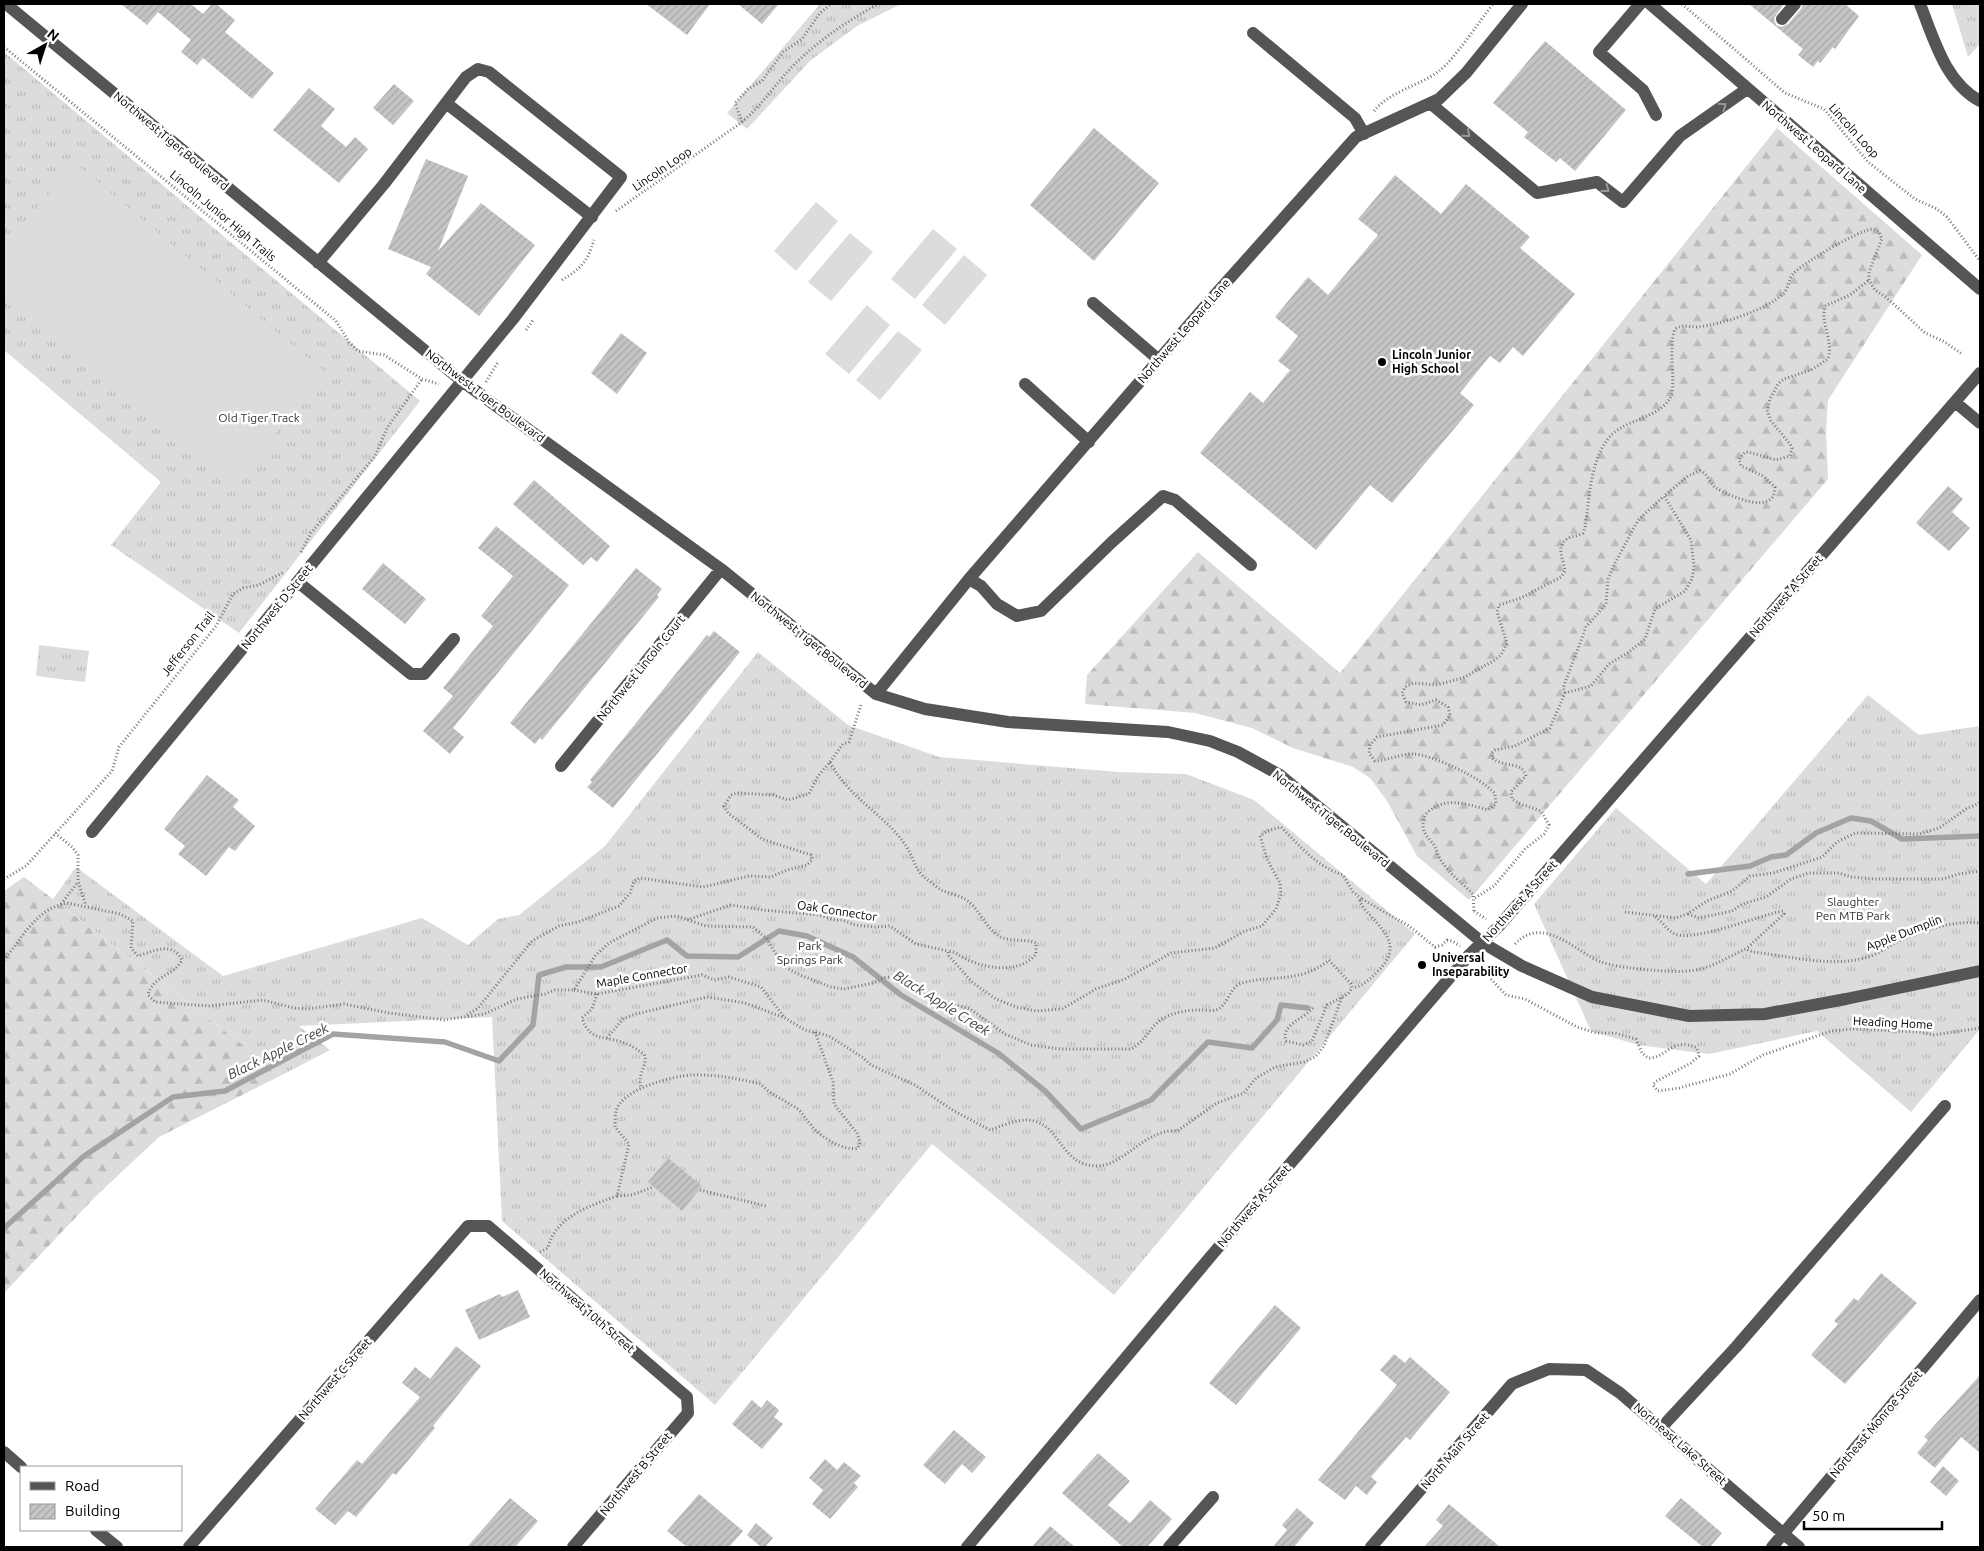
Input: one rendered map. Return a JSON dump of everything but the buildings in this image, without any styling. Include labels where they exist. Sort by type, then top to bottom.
[{"type":"street","name":"Northwest Tiger Boulevard","points":[[6,4],[463,382],[720,569],[876,694],[925,709],[1008,722],[1168,732],[1210,741],[1238,752],[1280,775],[1483,943],[1522,966],[1592,997],[1689,1016],[1765,1014],[1846,1000],[1980,971]]},
{"type":"street","name":"Northwest Leopard Lane","points":[[876,694],[969,579],[1159,360],[1356,138],[1439,99],[1466,73],[1522,4]]},
{"type":"street","points":[[1640,4],[1598,52],[1643,90],[1656,115]]},
{"type":"street","name":"Northwest Leopard Lane","points":[[1650,4],[1980,289]]},
{"type":"street","points":[[1782,19],[1795,4]]},
{"type":"street","points":[[1920,4],[1954,80],[1980,101]]},
{"type":"street","points":[[1253,33],[1355,118],[1364,134]]},
{"type":"street","name":"Northwest D Street","points":[[92,832],[463,382],[622,177],[489,72],[478,69],[466,77],[446,103]]},
{"type":"street","points":[[1430,103],[1537,193],[1597,182],[1623,202],[1680,136],[1747,89]]},
{"type":"street","points":[[318,263],[384,184],[446,103],[592,217]]},
{"type":"street","points":[[1093,303],[1159,360]]},
{"type":"street","name":"Northwest A Street","points":[[967,1547],[1217,1248],[1470,954],[1483,943],[1980,373]]},
{"type":"street","points":[[1024,384],[1089,442]]},
{"type":"street","points":[[1955,402],[1980,424]]},
{"type":"street","points":[[969,579],[981,586],[997,604],[1017,616],[1041,611],[1112,542],[1164,496],[1175,500],[1252,565]]},
{"type":"street","name":"Northwest Lincoln Court","points":[[561,766],[720,569]]},
{"type":"street","points":[[298,582],[411,674],[424,674],[454,639]]},
{"type":"street","points":[[1661,1428],[1736,1347],[1945,1106]]},
{"type":"street","name":"Northwest C Street","points":[[189,1547],[468,1226],[488,1226]]},
{"type":"street","name":"Northwest 10th Street","points":[[488,1226],[687,1397]]},
{"type":"street","name":"Northeast Monroe Street","points":[[1772,1547],[1980,1300]]},
{"type":"street","name":"Northeast Lake Street","points":[[1549,1369],[1586,1370],[1620,1392],[1799,1547]]},
{"type":"street","name":"North Main Street","points":[[1371,1547],[1512,1384],[1549,1369]]},
{"type":"street","name":"Northwest B Street","points":[[573,1547],[688,1413],[687,1397]]},
{"type":"street","points":[[4,1452],[20,1466]]},
{"type":"street","points":[[1169,1547],[1213,1496]]},
{"type":"street","points":[[97,1531],[117,1547]]},
{"type":"path","points":[[742,122],[735,103],[748,89],[762,81],[783,52],[802,39],[820,13],[831,4]]},
{"type":"path","name":"Lincoln Loop","points":[[612,215],[742,122],[755,111],[792,67],[836,28],[878,4]]},
{"type":"path","points":[[1372,113],[1381,102],[1419,84],[1442,69],[1493,4]]},
{"type":"path","name":"Lincoln Loop","points":[[1682,4],[1785,93],[1824,109],[1868,162],[1915,199],[1938,209],[1947,217],[1980,261]]},
{"type":"path","name":"Lincoln Junior High Trails","points":[[4,47],[336,322],[349,342],[358,350],[384,355],[422,379],[436,382]]},
{"type":"path","points":[[1474,911],[1475,898],[1439,857],[1435,847],[1423,830],[1423,820],[1431,809],[1447,802],[1488,810],[1496,804],[1495,794],[1485,784],[1428,756],[1412,754],[1375,761],[1369,752],[1370,745],[1377,737],[1436,727],[1446,722],[1450,711],[1442,702],[1436,700],[1421,705],[1406,702],[1402,693],[1405,688],[1414,683],[1436,685],[1455,682],[1495,660],[1501,655],[1507,644],[1498,612],[1499,605],[1521,598],[1562,577],[1564,571],[1560,552],[1561,547],[1567,539],[1583,533],[1593,480],[1605,442],[1619,428],[1660,408],[1670,400],[1673,392],[1671,347],[1675,329],[1682,326],[1697,327],[1737,319],[1784,294],[1792,275],[1802,266],[1852,236],[1873,229],[1879,232],[1882,239],[1869,272],[1869,280],[1875,290],[1887,298],[1925,334],[1943,341],[1962,354]]},
{"type":"path","points":[[554,285],[581,268],[589,255],[597,233]]},
{"type":"path","points":[[1475,898],[1494,886],[1525,849],[1544,834],[1549,825],[1541,811],[1518,804],[1512,799],[1511,792],[1526,776],[1524,769],[1496,762],[1492,758],[1492,753],[1494,750],[1515,746],[1550,728],[1565,693],[1563,688],[1586,627],[1606,604],[1608,579],[1638,520],[1688,476],[1700,470],[1704,472],[1713,486],[1739,499],[1761,503],[1775,496],[1774,487],[1762,476],[1741,466],[1739,459],[1745,452],[1776,460],[1790,456],[1792,448],[1790,444],[1771,421],[1766,410],[1770,399],[1778,384],[1784,379],[1804,373],[1828,359],[1830,344],[1823,313],[1825,306],[1850,296],[1869,280]]},
{"type":"path","points":[[521,335],[532,324],[535,316]]},
{"type":"path","points":[[491,376],[497,366],[499,356]]},
{"type":"path","points":[[298,557],[311,533],[375,456],[387,428],[422,379]]},
{"type":"path","points":[[1565,693],[1591,686],[1609,664],[1629,652],[1645,639],[1656,609],[1685,590],[1692,579],[1694,566],[1691,540],[1664,496]]},
{"type":"path","name":"Jefferson Trail","points":[[4,880],[26,866],[112,771],[119,747],[216,626],[233,594],[243,588],[272,580],[286,571]]},
{"type":"path","points":[[464,1017],[478,1008],[491,989],[532,941],[559,926],[578,922],[619,906],[630,893],[634,881],[640,878],[703,887],[749,876],[770,878],[787,870],[807,865],[812,860],[811,855],[762,839],[728,813],[724,806],[731,796],[737,794],[773,795],[788,800],[809,794],[818,776],[843,744],[849,742],[861,705]]},
{"type":"path","name":"Oak Connector","points":[[687,920],[731,905],[763,910],[819,914],[835,920],[844,920],[854,925],[890,926],[916,944],[950,951],[979,964],[1002,968],[1017,966],[1031,960],[1037,950],[1036,943],[1029,940],[1010,940],[996,934],[978,910],[967,900],[942,890],[923,876],[914,866],[907,847],[885,821],[846,787],[830,762]]},
{"type":"path","points":[[1625,912],[1676,918],[1687,914],[1707,900],[1732,891],[1750,876],[1773,873],[1822,857],[1837,842],[1855,833],[1919,834],[1940,828],[1966,809],[1980,803]]},
{"type":"path","points":[[950,951],[948,954],[973,983],[996,999],[1016,1007],[1036,1011],[1062,1009],[1096,989],[1125,979],[1171,953],[1215,948],[1245,931],[1262,926],[1276,909],[1281,894],[1280,882],[1267,859],[1260,836],[1277,827],[1281,827],[1317,863],[1327,870],[1343,875],[1354,892],[1362,899],[1409,926],[1435,947],[1442,945],[1447,940]]},
{"type":"path","points":[[4,960],[37,918],[61,904],[67,903],[86,907],[78,881],[78,855],[72,846],[55,833]]},
{"type":"path","points":[[1687,914],[1699,918],[1732,911],[1742,904],[1766,897],[1791,879],[1817,872],[1839,873],[1851,877],[1876,879],[1943,879],[1959,874],[1980,871]]},
{"type":"path","points":[[61,904],[78,881]]},
{"type":"path","points":[[1314,1007],[1305,1017],[1289,1026],[1285,1032],[1286,1041],[1303,1045],[1312,1041],[1327,1005],[1348,994],[1352,988],[1366,982],[1385,964],[1391,951],[1389,939],[1362,906],[1360,901],[1362,899]]},
{"type":"path","name":"Maple Connector","points":[[86,907],[120,914],[132,921],[131,948],[138,956],[169,948],[178,952],[182,960],[178,967],[162,976],[150,989],[148,995],[155,1002],[208,1006],[263,1000],[294,1008],[307,1009],[344,1004],[444,1020],[484,1014],[517,999],[529,998],[555,990],[574,990],[597,994],[702,975],[714,980],[729,977],[761,987],[785,1018]]},
{"type":"path","points":[[1519,939],[1536,934],[1544,934],[1574,944],[1600,961],[1630,968],[1683,971],[1701,969],[1746,949],[1784,914],[1783,911],[1758,916],[1706,933],[1681,935],[1673,933],[1655,916]]},
{"type":"path","points":[[574,990],[595,956],[609,943],[657,918],[677,916],[706,926],[752,927],[767,938],[783,966],[831,987],[844,989],[873,983],[886,976],[898,978],[914,985],[928,997],[970,1009],[1016,1040],[1031,1045],[1060,1049],[1131,1048],[1142,1043],[1161,1019],[1172,1014],[1189,1010],[1216,1010],[1222,1006],[1230,992],[1241,984],[1303,975],[1315,970],[1328,960],[1351,984],[1352,988]]},
{"type":"path","name":"Apple Dumplin","points":[[1746,949],[1753,952],[1810,961],[1841,960],[1871,956],[1895,943],[1956,923],[1980,923]]},
{"type":"path","name":"Heading Home","points":[[1492,969],[1490,978],[1500,991],[1506,995],[1525,999],[1577,1027],[1596,1033],[1615,1033],[1632,1037],[1640,1042],[1642,1053],[1648,1058],[1655,1057],[1664,1050],[1676,1046],[1690,1045],[1697,1048],[1699,1056],[1691,1063],[1655,1082],[1653,1085],[1658,1091],[1679,1088],[1730,1074],[1763,1055],[1831,1031],[1853,1029],[1933,1035],[1980,1028]]},
{"type":"path","points":[[597,994],[592,1010],[582,1018],[586,1029],[592,1035],[627,1044],[646,1057],[639,1079],[641,1088]]},
{"type":"path","points":[[606,1038],[623,1020],[636,1014],[707,997],[745,1003],[785,1018],[805,1030],[829,1036],[871,1065],[915,1085],[954,1111],[990,1130],[1025,1120],[1037,1122],[1051,1131],[1070,1157],[1097,1166],[1110,1164],[1148,1139],[1170,1130],[1177,1131],[1218,1103],[1244,1093],[1256,1078],[1275,1067],[1304,1062],[1315,1057],[1324,1046],[1343,996]]},
{"type":"path","points":[[617,1196],[629,1144],[615,1127],[616,1110],[625,1097],[641,1088],[692,1075],[732,1078],[761,1084],[769,1094],[774,1095],[800,1111],[811,1127],[839,1146],[847,1150],[858,1148],[860,1142],[857,1133],[834,1104],[833,1082],[815,1032]]},
{"type":"path","points":[[527,1260],[548,1248],[551,1235],[563,1222],[589,1206],[617,1196],[632,1195],[653,1187]]},
{"type":"path","points":[[700,1190],[766,1206]]},
{"type":"green space","points":[[820,4],[901,4],[857,26],[811,60],[747,129],[727,113]]},
{"type":"green space","points":[[1952,4],[1980,4],[1980,44],[1968,57]]},
{"type":"green space","name":"Old Tiger Track","points":[[4,52],[420,401],[239,633],[111,545],[161,482],[4,350]]},
{"type":"green space","points":[[1777,128],[1922,255],[1828,400],[1826,431],[1828,479],[1469,900],[1417,856],[1387,801],[1370,778],[1353,767],[1293,748],[1252,728],[1195,713],[1085,704],[1087,675],[1198,552],[1340,673]]},
{"type":"green space","points":[[75,163],[326,373],[230,488],[4,299],[4,248]]},
{"type":"green space","points":[[816,202],[838,221],[796,271],[774,251]]},
{"type":"green space","points":[[933,229],[957,249],[915,299],[891,279]]},
{"type":"green space","points":[[850,233],[873,252],[831,301],[808,282]]},
{"type":"green space","points":[[964,255],[987,275],[945,325],[922,305]]},
{"type":"green space","points":[[867,305],[890,325],[849,374],[825,354]]},
{"type":"green space","points":[[898,331],[922,350],[880,400],[856,380]]},
{"type":"green space","points":[[39,645],[89,651],[85,682],[36,676]]},
{"type":"green space","name":"Park Springs Park","points":[[758,652],[848,725],[939,757],[1118,772],[1186,774],[1254,800],[1415,934],[1114,1295],[932,1144],[715,1405],[502,1221],[492,1017],[299,1026],[330,1050],[282,1075],[53,899],[76,867],[223,976],[422,918],[468,945],[498,919],[519,915],[605,846]]},
{"type":"green space","name":"Slaughter Pen MTB Park","points":[[1868,695],[1919,735],[1980,726],[1980,1029],[1911,1112],[1817,1031],[1709,1054],[1638,1045],[1591,1031],[1534,904],[1616,808],[1706,884]]},
{"type":"green space","points":[[24,877],[282,1075],[159,1137],[96,1196],[4,1293],[4,891]]},
{"type":"waterway","name":"Black Apple Creek","points":[[1688,874],[1750,866],[1771,857],[1786,855],[1816,833],[1851,818],[1871,821],[1902,839],[1980,836]]},
{"type":"waterway","name":"Black Apple Creek","points":[[4,1228],[84,1156],[173,1097],[225,1091],[333,1034],[445,1042],[499,1061],[533,1025],[539,975],[566,967],[601,967],[667,940],[687,956],[738,957],[779,931],[807,936],[853,957],[901,995],[998,1053],[1045,1091],[1081,1129],[1151,1100],[1208,1042],[1252,1048],[1277,1020],[1281,1005],[1308,1008]]},
{"type":"place","name":"Lincoln Junior High School","points":[[1382,362]]},
{"type":"place","name":"Universal Inseparability","points":[[1422,965]]}]
